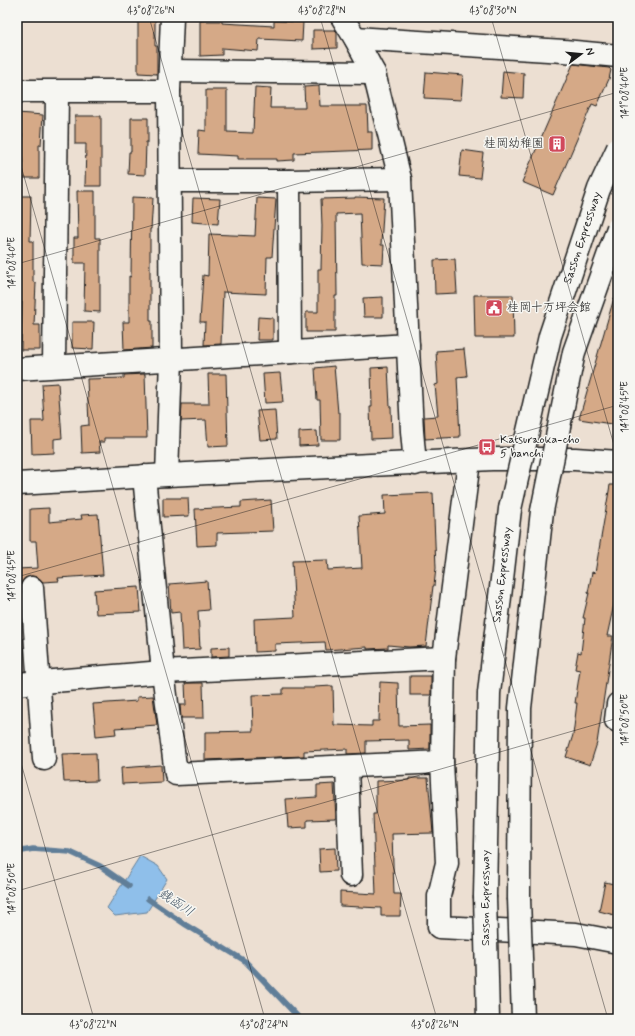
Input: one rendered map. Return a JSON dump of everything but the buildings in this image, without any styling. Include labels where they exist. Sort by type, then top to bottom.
[{"type":"main road","points":[[167,475],[170,359],[170,81],[172,17]]},
{"type":"main road","points":[[342,17],[374,73],[400,179],[412,432],[415,464]]},
{"type":"main road","points":[[355,38],[564,51],[618,56]]},
{"type":"main road","points":[[17,91],[57,92],[170,81],[374,73]]},
{"type":"main road","points":[[54,366],[57,92]]},
{"type":"main road","name":"Sasson Expressway","points":[[488,1019],[485,896],[489,693],[510,509],[550,336],[600,189],[618,148]]},
{"type":"main road","points":[[170,181],[400,179]]},
{"type":"main road","points":[[290,181],[290,352]]},
{"type":"main road","points":[[523,1019],[519,898],[520,708],[542,511],[574,352],[618,228]]},
{"type":"main road","points":[[17,369],[408,345]]},
{"type":"main road","points":[[17,484],[144,476],[415,464],[469,460],[575,459],[618,462]]},
{"type":"main road","points":[[469,460],[444,658],[442,762],[447,863],[439,896],[439,927],[576,934],[618,942]]},
{"type":"main road","points":[[144,476],[163,672],[176,774],[442,762]]},
{"type":"main road","points":[[32,588],[44,759]]},
{"type":"main road","points":[[17,684],[163,672],[444,658]]},
{"type":"main road","points":[[618,704],[616,720],[618,720]]},
{"type":"main road","points":[[347,767],[351,875]]},
{"type":"water","points":[[140,856],[158,866],[167,879],[147,912],[115,916],[107,908]]},
{"type":"waterway","name":"銭函川","points":[[17,852],[33,849],[70,852],[100,866],[129,886]]},
{"type":"waterway","name":"銭函川","points":[[148,899],[186,925],[245,961],[300,1019]]},
{"type":"place","name":"桂岡幼稚園","points":[[557,144]]},
{"type":"place","name":"桂岡十万坪会館","points":[[494,308]]},
{"type":"place","name":"Katsuraoka-cho 5 banchi","points":[[487,447]]}]
